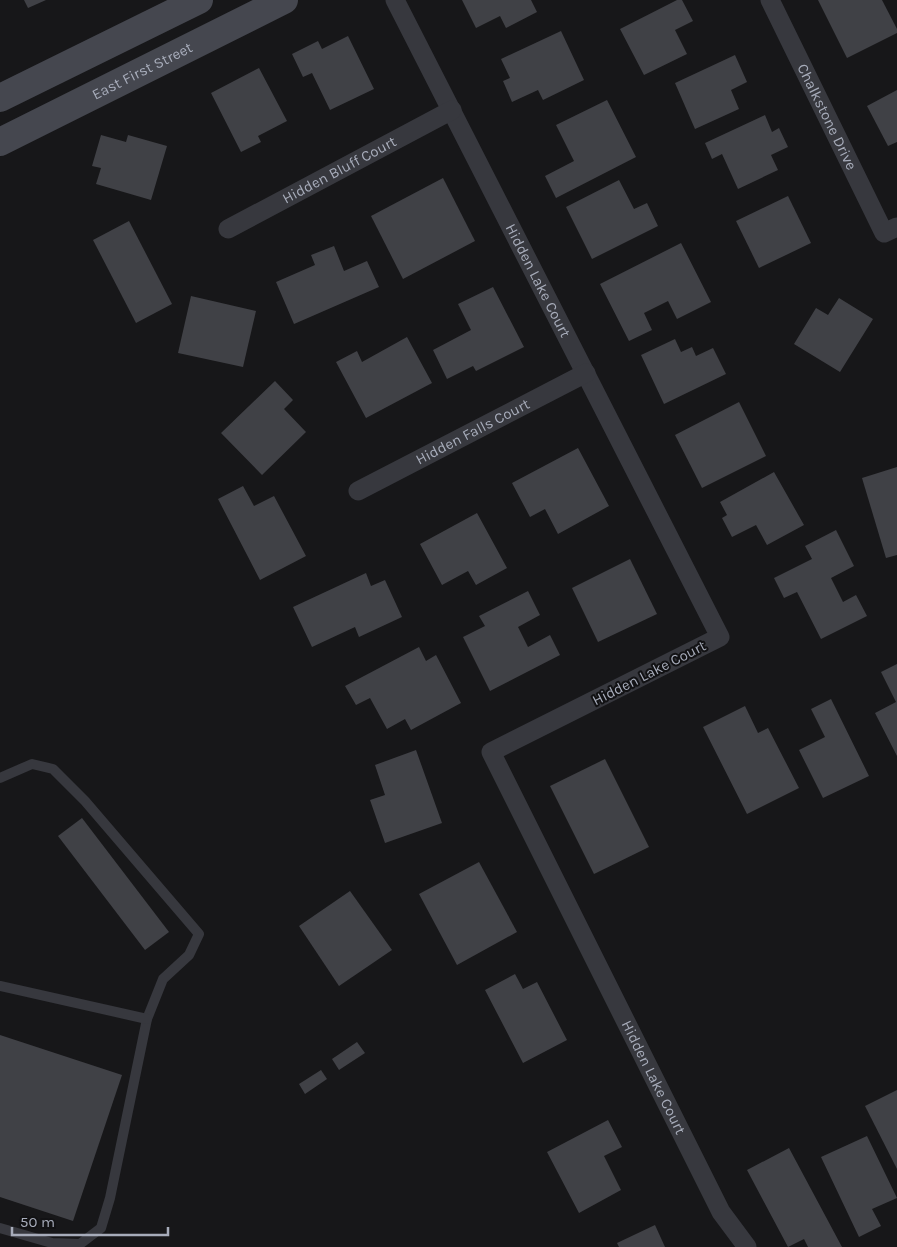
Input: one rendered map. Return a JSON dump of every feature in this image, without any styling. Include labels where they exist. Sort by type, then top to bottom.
[{"type":"main road","points":[[0,98],[199,0]]},
{"type":"main road","name":"East First Street","points":[[0,142],[284,0]]},
{"type":"street","name":"Hidden Lake Court","points":[[395,0],[720,637],[491,752],[721,1212],[747,1247]]},
{"type":"street","name":"Chalkstone Drive","points":[[770,0],[891,230]]},
{"type":"street","name":"Hidden Bluff Court","points":[[228,229],[452,110]]},
{"type":"street","name":"Hidden Falls Court","points":[[358,491],[586,373]]},
{"type":"lane","points":[[0,778],[32,764],[53,769],[86,801],[199,934],[189,956],[163,979],[146,1019],[110,1198],[101,1228],[80,1244],[62,1245],[0,1228]]},
{"type":"lane","points":[[0,986],[146,1019]]},
{"type":"building","points":[[24,0],[46,0],[28,8]]},
{"type":"building","points":[[462,0],[531,0],[537,12],[506,28],[500,16],[476,28]]},
{"type":"building","points":[[677,0],[682,0],[693,21],[675,30],[687,54],[644,75],[620,29]]},
{"type":"building","points":[[818,0],[882,0],[897,29],[897,33],[847,58]]},
{"type":"building","points":[[561,31],[584,80],[543,100],[538,90],[512,102],[503,81],[510,78],[501,59]]},
{"type":"building","points":[[348,36],[374,89],[330,110],[312,73],[303,77],[292,54],[318,41],[322,49]]},
{"type":"building","points":[[735,55],[747,82],[731,90],[739,109],[695,129],[675,83]]},
{"type":"building","points":[[259,68],[287,121],[258,136],[261,142],[241,152],[211,93]]},
{"type":"building","points":[[897,90],[897,142],[888,146],[867,106]]},
{"type":"building","points":[[607,100],[636,157],[556,198],[545,176],[574,161],[556,125]]},
{"type":"building","points":[[765,115],[772,132],[779,128],[788,147],[771,155],[778,170],[738,189],[722,154],[712,159],[705,143]]},
{"type":"building","points":[[101,135],[126,142],[128,135],[167,146],[151,200],[96,184],[101,168],[92,166]]},
{"type":"building","points":[[443,178],[475,241],[403,279],[371,216]]},
{"type":"building","points":[[619,180],[634,209],[647,203],[658,226],[592,259],[566,207]]},
{"type":"building","points":[[788,196],[811,243],[759,268],[736,221]]},
{"type":"building","points":[[129,221],[172,304],[136,323],[93,240]]},
{"type":"building","points":[[681,243],[711,302],[677,319],[668,301],[644,313],[652,330],[629,341],[600,284]]},
{"type":"building","points":[[334,246],[344,271],[367,261],[379,287],[294,324],[276,282],[315,265],[311,255]]},
{"type":"building","points":[[493,287],[524,347],[476,371],[473,366],[447,379],[433,350],[471,330],[458,304]]},
{"type":"building","points":[[191,296],[256,311],[243,367],[178,353]]},
{"type":"building","points":[[839,298],[873,319],[840,372],[794,344],[816,308],[828,315]]},
{"type":"building","points":[[407,337],[432,383],[366,418],[336,362],[357,351],[362,362]]},
{"type":"building","points":[[675,339],[681,352],[692,347],[696,356],[713,348],[726,374],[664,404],[641,355]]},
{"type":"building","points":[[275,381],[293,400],[284,409],[306,432],[262,475],[221,433]]},
{"type":"building","points":[[739,402],[766,456],[702,488],[675,435]]},
{"type":"building","points":[[578,448],[609,506],[558,534],[545,509],[530,517],[512,483]]},
{"type":"building","points":[[897,467],[897,555],[886,558],[862,478]]},
{"type":"building","points":[[774,472],[804,525],[767,545],[756,525],[732,537],[722,518],[727,515],[720,502]]},
{"type":"building","points":[[243,486],[254,506],[274,496],[306,556],[260,580],[218,499]]},
{"type":"building","points":[[477,513],[507,568],[476,585],[468,571],[442,585],[420,544]]},
{"type":"building","points":[[836,530],[854,566],[831,578],[843,602],[856,595],[867,616],[821,639],[797,592],[784,598],[774,578],[812,559],[805,546]]},
{"type":"building","points":[[630,559],[657,614],[598,642],[572,588]]},
{"type":"building","points":[[366,573],[371,586],[385,580],[402,617],[359,637],[355,627],[312,647],[293,607]]},
{"type":"building","points":[[528,591],[540,615],[518,627],[528,647],[550,635],[560,655],[490,691],[463,637],[485,626],[479,616]]},
{"type":"building","points":[[419,647],[426,661],[436,655],[461,703],[411,730],[405,719],[387,729],[370,698],[356,705],[345,686]]},
{"type":"building","points":[[897,664],[897,756],[875,713],[896,702],[881,672]]},
{"type":"building","points":[[831,699],[869,776],[823,798],[799,750],[825,737],[811,709]]},
{"type":"building","points":[[745,706],[758,733],[768,728],[799,788],[747,814],[703,727]]},
{"type":"building","points":[[416,750],[442,823],[385,843],[370,800],[385,795],[375,765]]},
{"type":"building","points":[[605,759],[649,847],[594,874],[550,786]]},
{"type":"building","points":[[82,818],[169,932],[145,950],[58,836]]},
{"type":"building","points":[[479,862],[517,932],[457,965],[419,894]]},
{"type":"building","points":[[350,891],[392,950],[339,986],[299,926]]},
{"type":"building","points":[[515,974],[523,989],[537,982],[567,1040],[523,1063],[485,990]]},
{"type":"building","points":[[0,1035],[122,1075],[73,1221],[0,1197]]},
{"type":"building","points":[[357,1042],[365,1053],[339,1070],[332,1059]]},
{"type":"building","points":[[321,1070],[327,1079],[305,1094],[299,1084]]},
{"type":"building","points":[[897,1090],[897,1169],[865,1106]]},
{"type":"building","points":[[608,1120],[622,1147],[604,1156],[621,1190],[579,1213],[547,1152]]},
{"type":"building","points":[[867,1136],[897,1198],[872,1209],[881,1226],[859,1237],[821,1157]]},
{"type":"building","points":[[789,1148],[842,1247],[808,1247],[804,1239],[788,1247],[747,1170]]},
{"type":"building","points":[[655,1225],[665,1247],[619,1247],[617,1243]]}]
